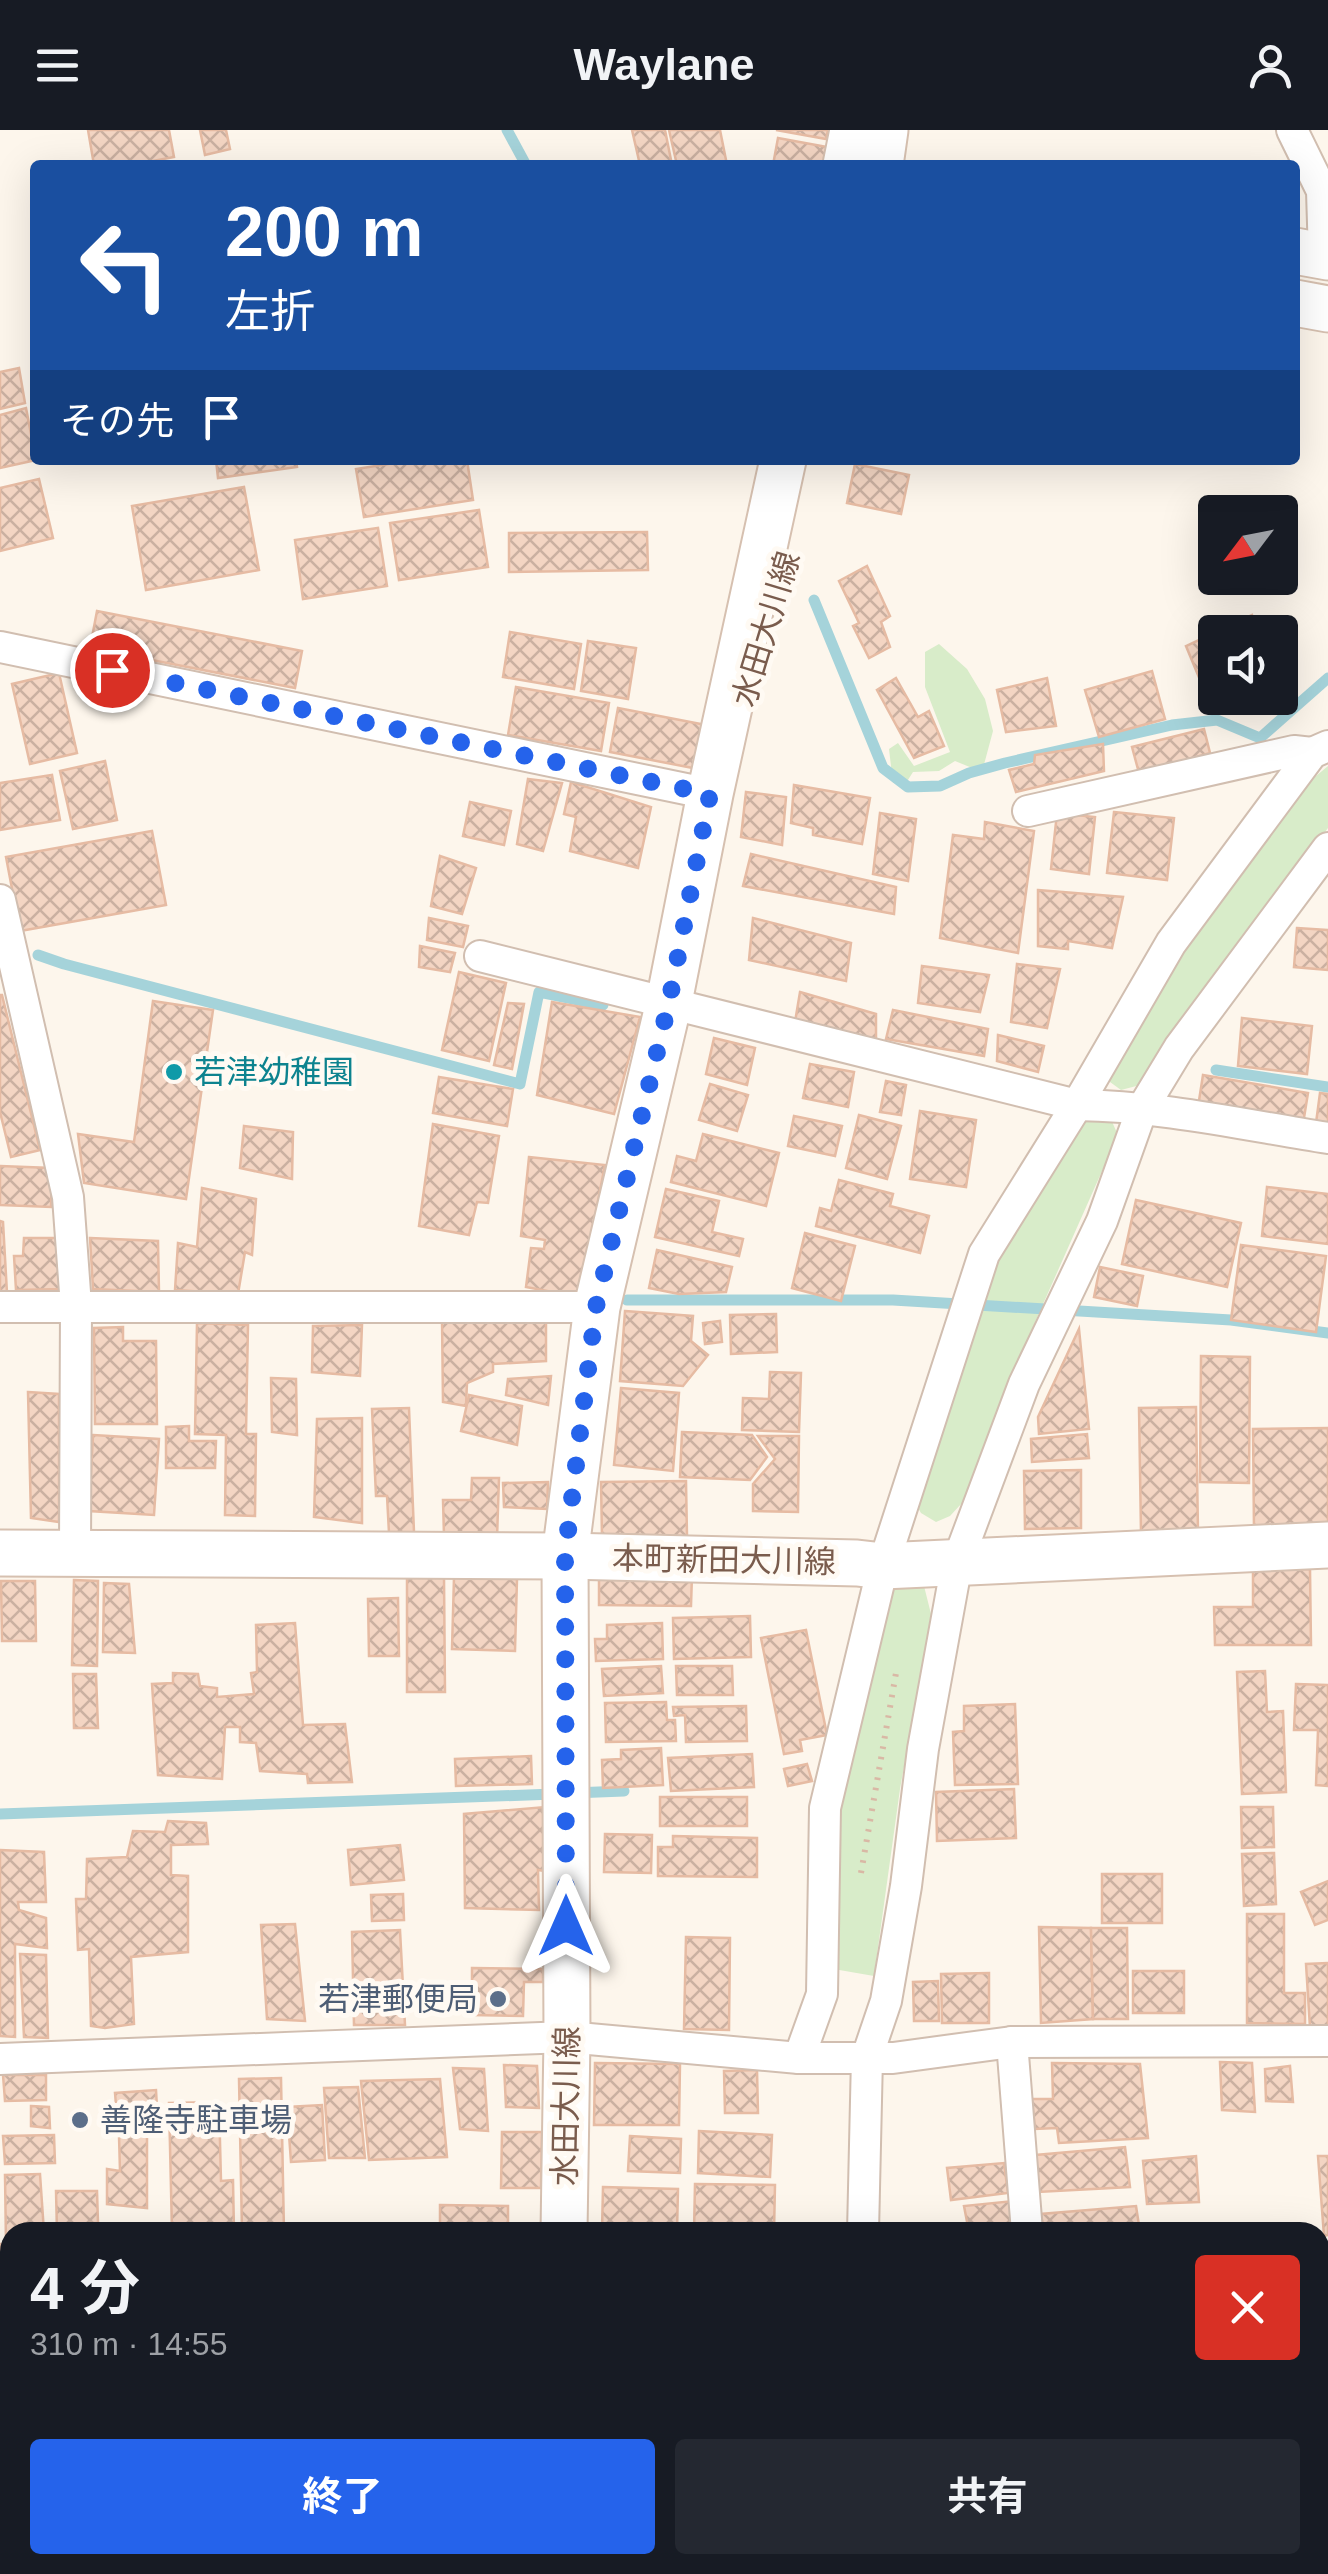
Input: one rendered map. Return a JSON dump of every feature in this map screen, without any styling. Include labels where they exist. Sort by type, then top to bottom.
[{"type":"main road","points":[[847,160],[854,130]]},
{"type":"main road","points":[[881,160],[885,130]]},
{"type":"main road","points":[[1300,304],[1328,309]]},
{"type":"main road","name":"水田大川線","points":[[564,2222],[565,1556],[596,1307],[669,1002],[782,465]]},
{"type":"main road","name":"水田大川線","points":[[710,794],[755,677],[811,465]]},
{"type":"main road","name":"本町新田大川線","points":[[0,1553],[565,1556],[883,1566],[1328,1545]]},
{"type":"street","points":[[1292,130],[1325,192],[1316,255]]},
{"type":"street","points":[[0,647],[710,794]]},
{"type":"street","points":[[1028,811],[1294,751],[1320,749]]},
{"type":"street","points":[[799,2058],[822,1994],[825,1808],[883,1566],[984,1254],[1171,943],[1320,749]]},
{"type":"street","points":[[864,2222],[867,2057],[886,2001],[906,1886],[923,1748],[958,1563],[1024,1384],[1102,1221],[1142,1109],[1179,1048],[1328,848]]},
{"type":"street","points":[[0,900],[68,1197],[76,1306],[74,1552]]},
{"type":"street","points":[[480,956],[1077,1105],[1142,1109],[1328,1138]]},
{"type":"street","points":[[0,1307],[596,1307]]},
{"type":"street","points":[[0,2058],[567,2037],[799,2058],[893,2058],[1012,2042],[1328,2041]]},
{"type":"street","points":[[1012,2042],[1026,2222]]},
{"type":"path","points":[[860,1879],[897,1664]]},
{"type":"green space","points":[[939,644],[967,669],[985,699],[993,731],[982,772],[955,761],[939,771],[913,772],[906,783],[893,783],[889,749],[898,743],[914,766],[950,752],[925,687],[925,652]]},
{"type":"green space","points":[[1328,766],[1328,828],[1181,1019],[1144,1084],[1121,1090],[1103,1071],[1236,870]]},
{"type":"green space","points":[[1109,1115],[1118,1135],[1028,1338],[962,1503],[950,1516],[936,1522],[921,1513],[911,1496],[997,1254],[1079,1121]]},
{"type":"green space","points":[[898,1577],[922,1578],[931,1614],[900,1789],[874,1976],[822,1967],[831,1824],[873,1621]]},
{"type":"building","points":[[88,130],[169,130],[174,157],[93,160]]},
{"type":"building","points":[[200,130],[226,130],[230,149],[205,155]]},
{"type":"building","points":[[632,130],[665,130],[671,160],[639,160]]},
{"type":"building","points":[[669,130],[720,130],[726,160],[676,160]]},
{"type":"building","points":[[776,130],[828,130],[826,139]]},
{"type":"building","points":[[778,138],[827,147],[825,160],[774,160]]},
{"type":"building","points":[[19,368],[25,403],[0,409],[0,372]]},
{"type":"building","points":[[26,408],[30,461],[0,468],[0,415]]},
{"type":"building","points":[[217,465],[297,465],[297,467],[218,478]]},
{"type":"building","points":[[382,465],[468,465],[473,500],[364,517],[356,469]]},
{"type":"building","points":[[855,465],[909,475],[901,514],[847,503]]},
{"type":"building","points":[[39,479],[53,538],[0,551],[0,488]]},
{"type":"building","points":[[244,487],[259,570],[146,590],[132,506]]},
{"type":"building","points":[[479,510],[488,567],[399,580],[390,523]]},
{"type":"building","points":[[378,528],[387,586],[303,599],[295,540]]},
{"type":"building","points":[[647,532],[648,570],[509,572],[509,533]]},
{"type":"building","points":[[867,566],[890,616],[881,622],[890,647],[869,658],[853,626],[859,623],[839,581]]},
{"type":"building","points":[[97,611],[302,651],[295,688],[90,648]]},
{"type":"building","points":[[510,632],[581,644],[574,689],[503,677]]},
{"type":"building","points":[[1198,640],[1198,675],[1186,646]]},
{"type":"building","points":[[588,641],[636,648],[628,699],[581,691]]},
{"type":"building","points":[[1152,671],[1165,719],[1099,737],[1085,690]]},
{"type":"building","points":[[59,673],[77,753],[30,764],[12,684]]},
{"type":"building","points":[[896,678],[918,717],[929,711],[944,746],[914,758],[877,690]]},
{"type":"building","points":[[1047,678],[1056,726],[1006,732],[997,690]]},
{"type":"building","points":[[516,687],[609,703],[601,751],[508,735]]},
{"type":"building","points":[[618,708],[706,725],[698,769],[610,752]]},
{"type":"building","points":[[1204,729],[1210,753],[1139,773],[1132,747]]},
{"type":"building","points":[[1103,744],[1104,771],[1016,792],[1009,770],[1034,764],[1035,755]]},
{"type":"building","points":[[105,761],[117,820],[73,829],[60,771]]},
{"type":"building","points":[[52,775],[60,820],[0,830],[0,783]]},
{"type":"building","points":[[528,779],[562,783],[543,851],[517,844]]},
{"type":"building","points":[[571,782],[651,807],[638,868],[570,851],[576,817],[564,814]]},
{"type":"building","points":[[794,785],[870,798],[862,844],[813,835],[813,828],[791,823]]},
{"type":"building","points":[[746,792],[786,797],[782,845],[741,837]]},
{"type":"building","points":[[470,802],[511,811],[504,845],[463,836]]},
{"type":"building","points":[[1114,812],[1174,818],[1167,880],[1107,873]]},
{"type":"building","points":[[880,813],[916,819],[908,881],[873,874]]},
{"type":"building","points":[[1057,813],[1095,817],[1089,874],[1051,869]]},
{"type":"building","points":[[985,822],[1034,831],[1018,953],[940,938],[953,835],[984,839]]},
{"type":"building","points":[[152,831],[166,905],[20,931],[6,857]]},
{"type":"building","points":[[751,854],[896,887],[894,914],[743,886]]},
{"type":"building","points":[[440,856],[476,868],[462,914],[431,906]]},
{"type":"building","points":[[1038,890],[1123,897],[1112,948],[1068,941],[1068,949],[1038,946]]},
{"type":"building","points":[[429,918],[468,926],[463,947],[427,940]]},
{"type":"building","points":[[753,918],[851,943],[846,981],[749,960]]},
{"type":"building","points":[[1297,928],[1328,930],[1328,970],[1294,967]]},
{"type":"building","points":[[420,946],[455,953],[450,972],[419,967]]},
{"type":"building","points":[[1017,964],[1060,969],[1047,1028],[1011,1022]]},
{"type":"building","points":[[922,966],[989,975],[980,1012],[918,1003]]},
{"type":"building","points":[[459,972],[506,983],[489,1061],[442,1050]]},
{"type":"building","points":[[800,992],[876,1014],[876,1039],[795,1022]]},
{"type":"building","points":[[0,995],[40,1150],[11,1157],[0,1112]]},
{"type":"building","name":"若津幼稚園","points":[[153,1001],[213,1010],[186,1199],[84,1183],[78,1134],[134,1142]]},
{"type":"building","points":[[552,1002],[640,1017],[614,1114],[537,1095]]},
{"type":"building","points":[[508,1003],[524,1004],[512,1069],[494,1065]]},
{"type":"building","points":[[893,1010],[988,1029],[984,1056],[886,1039]]},
{"type":"building","points":[[1242,1018],[1312,1026],[1307,1074],[1238,1066]]},
{"type":"building","points":[[998,1035],[1044,1046],[1038,1072],[997,1061]]},
{"type":"building","points":[[714,1038],[755,1048],[747,1085],[706,1074]]},
{"type":"building","points":[[810,1064],[854,1072],[848,1107],[803,1098]]},
{"type":"building","points":[[1203,1075],[1308,1093],[1303,1124],[1198,1107]]},
{"type":"building","points":[[439,1077],[513,1089],[507,1126],[433,1113]]},
{"type":"building","points":[[886,1081],[906,1085],[901,1115],[880,1112]]},
{"type":"building","points":[[710,1084],[748,1095],[737,1131],[699,1120]]},
{"type":"building","points":[[1320,1093],[1328,1094],[1328,1125],[1316,1123]]},
{"type":"building","points":[[920,1111],[976,1120],[966,1187],[910,1179]]},
{"type":"building","points":[[859,1115],[901,1126],[887,1179],[846,1168]]},
{"type":"building","points":[[794,1116],[842,1126],[835,1156],[788,1146]]},
{"type":"building","points":[[433,1124],[499,1136],[488,1203],[477,1202],[469,1235],[419,1226]]},
{"type":"building","points":[[244,1126],[293,1132],[292,1179],[240,1168]]},
{"type":"building","points":[[703,1134],[779,1153],[766,1206],[671,1182],[677,1156],[696,1161]]},
{"type":"building","points":[[529,1157],[605,1165],[579,1297],[526,1287],[531,1248],[544,1249],[545,1240],[521,1236]]},
{"type":"building","points":[[0,1166],[52,1168],[51,1207],[0,1205]]},
{"type":"building","points":[[839,1180],[893,1194],[890,1206],[929,1216],[920,1253],[816,1226],[820,1208],[831,1211]]},
{"type":"building","points":[[1267,1187],[1328,1194],[1328,1244],[1262,1236]]},
{"type":"building","points":[[202,1188],[256,1199],[252,1255],[245,1252],[238,1294],[175,1290],[178,1243],[197,1247]]},
{"type":"building","points":[[666,1189],[719,1201],[712,1232],[743,1239],[739,1256],[655,1237]]},
{"type":"building","points":[[1136,1200],[1241,1223],[1227,1287],[1122,1264]]},
{"type":"building","points":[[0,1221],[3,1222],[7,1293],[0,1292]]},
{"type":"building","points":[[805,1233],[855,1246],[841,1301],[792,1288]]},
{"type":"building","points":[[24,1238],[63,1238],[63,1289],[16,1290],[14,1256],[23,1256]]},
{"type":"building","points":[[90,1238],[158,1241],[159,1292],[93,1289]]},
{"type":"building","points":[[1241,1245],[1326,1256],[1316,1332],[1231,1320]]},
{"type":"building","points":[[657,1250],[732,1267],[726,1292],[679,1294],[649,1288]]},
{"type":"building","points":[[1100,1267],[1143,1276],[1137,1306],[1094,1297]]},
{"type":"building","points":[[625,1311],[693,1316],[691,1341],[708,1355],[683,1386],[620,1381]]},
{"type":"building","points":[[776,1314],[777,1352],[731,1354],[730,1315]]},
{"type":"building","points":[[546,1316],[546,1361],[493,1364],[493,1372],[467,1383],[466,1406],[443,1402],[442,1319]]},
{"type":"building","points":[[720,1321],[722,1342],[705,1344],[703,1323]]},
{"type":"building","points":[[197,1323],[248,1325],[246,1434],[256,1434],[255,1516],[225,1515],[226,1435],[195,1434]]},
{"type":"building","points":[[362,1325],[360,1376],[312,1372],[313,1326]]},
{"type":"building","points":[[123,1327],[123,1341],[156,1341],[157,1424],[95,1424],[94,1328]]},
{"type":"building","points":[[1079,1329],[1089,1429],[1039,1434],[1038,1417]]},
{"type":"building","points":[[1201,1356],[1250,1357],[1249,1483],[1200,1482]]},
{"type":"building","points":[[770,1372],[801,1373],[799,1432],[742,1430],[743,1398],[769,1399]]},
{"type":"building","points":[[551,1376],[548,1405],[506,1395],[508,1379]]},
{"type":"building","points":[[271,1378],[296,1379],[297,1435],[272,1432]]},
{"type":"building","points":[[621,1388],[679,1393],[673,1471],[614,1465]]},
{"type":"building","points":[[28,1392],[59,1394],[59,1522],[31,1518]]},
{"type":"building","points":[[469,1395],[522,1406],[517,1445],[461,1431]]},
{"type":"building","points":[[1196,1407],[1198,1532],[1141,1533],[1139,1408]]},
{"type":"building","points":[[409,1408],[414,1532],[389,1533],[387,1496],[376,1496],[372,1409]]},
{"type":"building","points":[[362,1418],[362,1523],[314,1517],[317,1419]]},
{"type":"building","points":[[189,1426],[189,1441],[216,1441],[215,1468],[166,1468],[166,1427]]},
{"type":"building","points":[[1328,1428],[1328,1530],[1254,1530],[1253,1429]]},
{"type":"building","points":[[682,1432],[752,1435],[767,1457],[750,1480],[680,1477]]},
{"type":"building","points":[[1087,1434],[1089,1458],[1032,1462],[1031,1439]]},
{"type":"building","points":[[93,1435],[159,1439],[154,1515],[89,1511]]},
{"type":"building","points":[[758,1436],[799,1436],[798,1512],[753,1511],[753,1484],[775,1459]]},
{"type":"building","points":[[1081,1470],[1081,1528],[1025,1529],[1024,1471]]},
{"type":"building","points":[[472,1478],[499,1478],[497,1539],[444,1536],[443,1500],[471,1500]]},
{"type":"building","points":[[686,1481],[687,1536],[602,1538],[601,1482]]},
{"type":"building","points":[[548,1482],[547,1509],[504,1507],[503,1483]]},
{"type":"building","points":[[1310,1569],[1311,1645],[1215,1645],[1214,1607],[1253,1607],[1253,1570]]},
{"type":"building","points":[[599,1573],[692,1575],[691,1606],[599,1605]]},
{"type":"building","points":[[407,1577],[444,1577],[445,1692],[407,1692]]},
{"type":"building","points":[[454,1577],[517,1579],[515,1651],[452,1649]]},
{"type":"building","points":[[74,1580],[98,1581],[97,1666],[72,1665]]},
{"type":"building","points":[[1,1581],[35,1581],[36,1641],[2,1641]]},
{"type":"building","points":[[104,1583],[129,1584],[135,1653],[103,1652]]},
{"type":"building","points":[[398,1598],[399,1656],[369,1656],[368,1599]]},
{"type":"building","points":[[750,1616],[751,1657],[674,1659],[673,1618]]},
{"type":"building","points":[[295,1623],[303,1725],[345,1724],[352,1782],[308,1783],[307,1774],[260,1771],[256,1743],[240,1742],[240,1727],[225,1727],[222,1779],[158,1775],[152,1684],[173,1683],[173,1673],[198,1674],[200,1686],[217,1688],[217,1697],[254,1694],[251,1673],[257,1672],[256,1625]]},
{"type":"building","points":[[662,1623],[663,1659],[596,1661],[595,1639],[607,1639],[607,1625]]},
{"type":"building","points":[[806,1630],[827,1735],[800,1740],[802,1751],[784,1754],[761,1638]]},
{"type":"building","points":[[661,1666],[663,1693],[604,1696],[602,1669]]},
{"type":"building","points":[[676,1666],[732,1666],[733,1695],[677,1695]]},
{"type":"building","points":[[1265,1671],[1267,1712],[1283,1711],[1286,1792],[1242,1794],[1237,1672]]},
{"type":"building","points":[[73,1674],[96,1674],[98,1728],[74,1728]]},
{"type":"building","points":[[1296,1684],[1328,1685],[1328,1786],[1316,1785],[1318,1730],[1294,1730]]},
{"type":"building","points":[[666,1702],[667,1720],[675,1720],[676,1741],[606,1742],[605,1703]]},
{"type":"building","points":[[1015,1704],[1018,1784],[955,1785],[953,1732],[964,1731],[964,1706]]},
{"type":"building","points":[[746,1706],[747,1741],[686,1742],[685,1715],[674,1716],[673,1707]]},
{"type":"building","points":[[661,1748],[663,1785],[603,1788],[602,1760],[621,1759],[621,1750]]},
{"type":"building","points":[[752,1754],[754,1787],[671,1791],[668,1758]]},
{"type":"building","points":[[531,1756],[532,1784],[456,1786],[455,1759]]},
{"type":"building","points":[[807,1764],[812,1781],[788,1786],[784,1769]]},
{"type":"building","points":[[1014,1789],[1016,1838],[937,1841],[936,1792]]},
{"type":"building","points":[[660,1797],[747,1797],[747,1826],[660,1826]]},
{"type":"building","points":[[545,1807],[545,1871],[538,1870],[539,1910],[465,1908],[464,1814]]},
{"type":"building","points":[[1241,1807],[1273,1807],[1274,1847],[1242,1848]]},
{"type":"building","points":[[168,1821],[206,1823],[208,1844],[171,1845],[171,1875],[188,1876],[188,1952],[131,1957],[134,2024],[91,2026],[89,1949],[78,1950],[76,1899],[86,1899],[87,1859],[127,1857],[133,1831],[165,1832]]},
{"type":"building","points":[[605,1834],[652,1835],[651,1873],[604,1872]]},
{"type":"building","points":[[673,1836],[757,1838],[757,1877],[658,1876],[658,1847],[673,1847]]},
{"type":"building","points":[[400,1845],[404,1880],[351,1885],[348,1850]]},
{"type":"building","points":[[0,1850],[44,1852],[46,1902],[18,1902],[19,1910],[46,1918],[47,1948],[15,1944],[15,2037],[0,2036]]},
{"type":"building","points":[[1274,1853],[1276,1904],[1244,1906],[1242,1854]]},
{"type":"building","points":[[1102,1874],[1162,1874],[1162,1923],[1102,1923]]},
{"type":"building","points":[[1328,1881],[1328,1920],[1315,1925],[1301,1892]]},
{"type":"building","points":[[403,1894],[404,1920],[372,1921],[371,1895]]},
{"type":"building","points":[[1247,1914],[1284,1914],[1284,1993],[1305,1993],[1305,2024],[1247,2023]]},
{"type":"building","points":[[295,1924],[305,2021],[267,2019],[261,1925]]},
{"type":"building","points":[[1039,1927],[1091,1928],[1093,2019],[1041,2023]]},
{"type":"building","points":[[1091,1928],[1127,1928],[1128,2019],[1093,2019]]},
{"type":"building","points":[[400,1930],[405,2025],[354,2025],[352,1932]]},
{"type":"building","points":[[686,1937],[730,1938],[729,2030],[684,2029]]},
{"type":"building","points":[[20,1954],[46,1955],[48,2038],[24,2037]]},
{"type":"building","points":[[1328,1963],[1328,2027],[1310,2028],[1306,1964]]},
{"type":"building","name":"若津郵便局","points":[[472,1968],[543,1969],[543,1982],[524,1982],[523,2016],[472,2015]]},
{"type":"building","points":[[1133,1971],[1184,1971],[1184,2013],[1133,2013]]},
{"type":"building","points":[[989,1973],[989,2023],[942,2023],[941,1974]]},
{"type":"building","points":[[938,1981],[939,2021],[914,2021],[913,1982]]},
{"type":"building","points":[[1220,2062],[1252,2063],[1255,2112],[1222,2110]]},
{"type":"building","points":[[595,2063],[680,2064],[679,2125],[594,2125]]},
{"type":"building","points":[[1052,2063],[1140,2064],[1148,2138],[1059,2143],[1057,2128],[1035,2129],[1032,2099],[1053,2099]]},
{"type":"building","points":[[504,2065],[537,2066],[539,2108],[506,2107]]},
{"type":"building","points":[[1290,2066],[1293,2102],[1266,2101],[1265,2069]]},
{"type":"building","points":[[453,2068],[484,2069],[488,2131],[460,2129]]},
{"type":"building","points":[[757,2070],[758,2113],[725,2113],[724,2071]]},
{"type":"building","points":[[3,2075],[46,2075],[46,2100],[5,2101]]},
{"type":"building","points":[[281,2078],[284,2222],[242,2222],[239,2079]]},
{"type":"building","points":[[440,2079],[447,2157],[369,2160],[361,2081]]},
{"type":"building","points":[[358,2087],[365,2158],[329,2158],[324,2088]]},
{"type":"building","points":[[156,2090],[158,2126],[118,2129],[115,2093]]},
{"type":"building","points":[[219,2102],[221,2181],[233,2180],[234,2222],[172,2222],[169,2103]]},
{"type":"building","points":[[322,2105],[325,2160],[291,2162],[287,2107]]},
{"type":"building","points":[[31,2106],[49,2107],[50,2128],[31,2126]]},
{"type":"building","points":[[699,2131],[772,2135],[770,2177],[698,2173]]},
{"type":"building","points":[[502,2132],[542,2132],[541,2188],[501,2188]]},
{"type":"building","points":[[54,2135],[55,2163],[5,2164],[3,2136]]},
{"type":"building","points":[[147,2135],[147,2208],[107,2204],[107,2169],[120,2171],[119,2136]]},
{"type":"building","points":[[630,2136],[681,2139],[680,2173],[628,2171]]},
{"type":"building","points":[[1125,2147],[1130,2187],[1038,2192],[1036,2155]]},
{"type":"building","points":[[1196,2156],[1199,2202],[1147,2204],[1143,2161]]},
{"type":"building","points":[[1318,2156],[1328,2156],[1328,2222],[1323,2222]]},
{"type":"building","points":[[1004,2163],[1008,2193],[951,2200],[947,2168]]},
{"type":"building","points":[[40,2174],[43,2222],[6,2222],[5,2175]]},
{"type":"building","points":[[695,2184],[775,2185],[774,2222],[694,2222]]},
{"type":"building","points":[[603,2187],[678,2189],[677,2222],[602,2222]]},
{"type":"building","points":[[56,2191],[97,2191],[98,2222],[57,2222]]},
{"type":"building","points":[[1013,2201],[1014,2222],[967,2222],[964,2206]]},
{"type":"building","points":[[440,2205],[508,2206],[508,2222],[440,2222]]},
{"type":"building","points":[[1136,2206],[1138,2222],[1042,2222],[1041,2214]]},
{"type":"waterway","points":[[507,130],[523,160]]},
{"type":"waterway","points":[[814,600],[883,768],[908,787],[940,786],[1005,763],[1172,725],[1217,720],[1260,738],[1328,678]]},
{"type":"waterway","points":[[38,955],[520,1084],[539,992],[603,1005]]},
{"type":"waterway","points":[[1216,1070],[1328,1087]]},
{"type":"waterway","points":[[627,1300],[893,1300],[1231,1320],[1328,1333]]},
{"type":"waterway","points":[[573,1793],[624,1791]]},
{"type":"waterway","points":[[0,1814],[554,1794]]},
{"type":"place","name":"若津幼稚園","points":[[174,1072]]},
{"type":"place","name":"若津郵便局","points":[[498,1999]]},
{"type":"place","name":"善隆寺駐車場","points":[[80,2120]]},
{"type":"route","points":[[112,670],[710,794],[669,1002],[596,1307],[565,1556],[566,1926]]}]
